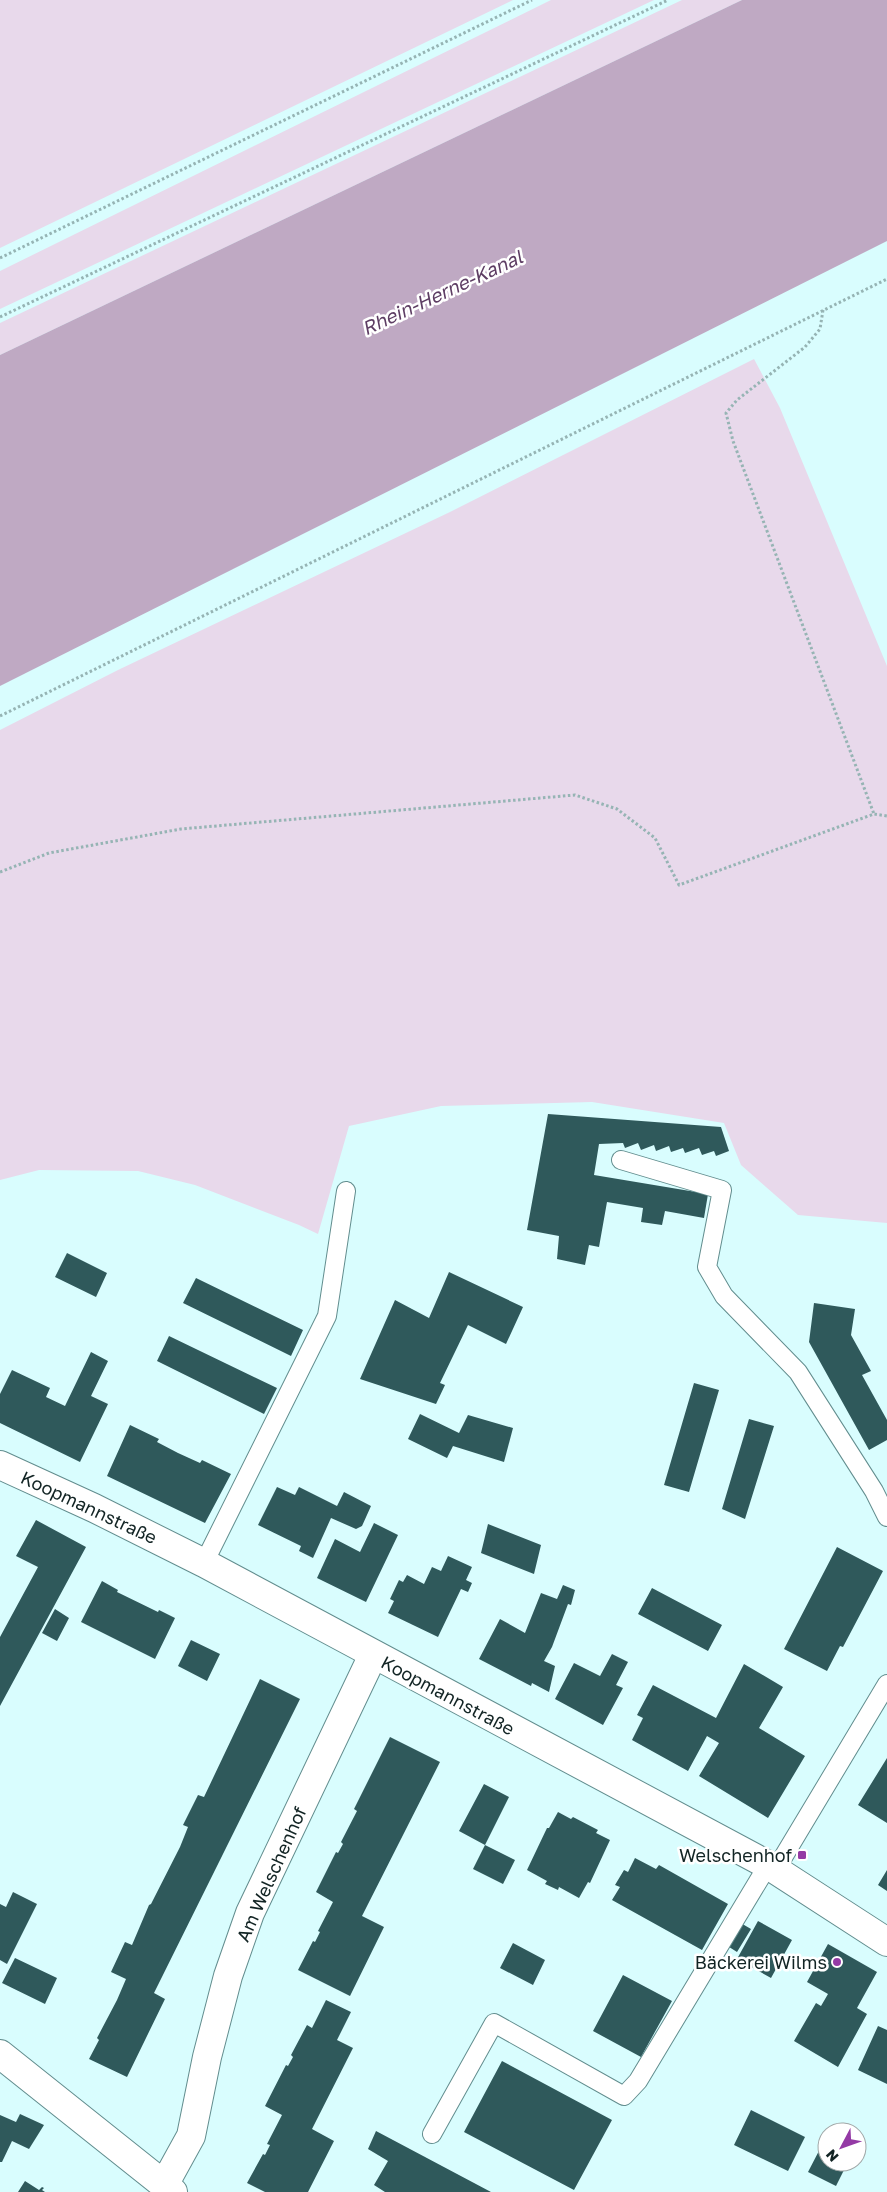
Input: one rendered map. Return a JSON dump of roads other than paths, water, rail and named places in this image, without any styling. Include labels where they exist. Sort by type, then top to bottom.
[{"type":"street","name":"Koopmannstraße","points":[[0,1465],[94,1508],[204,1563],[772,1867],[887,1942]]},
{"type":"street","name":"Am Welschenhof","points":[[0,2054],[168,2188],[191,2136],[207,2057],[225,1985],[250,1913],[374,1655]]},
{"type":"lane","points":[[621,1160],[722,1190],[707,1267],[724,1296],[798,1372],[874,1491],[887,1517]]},
{"type":"lane","points":[[204,1563],[327,1316],[346,1192]]},
{"type":"lane","points":[[432,2134],[494,2023],[624,2096],[638,2081],[887,1684]]},
{"type":"water","name":"Rhein-Herne-Kanal","points":[[742,0],[887,0],[887,241],[0,686],[0,355]]},
{"type":"place","name":"Welschenhof","points":[[802,1855]]},
{"type":"place","name":"Bäckerei Wilms","points":[[837,1962]]}]
